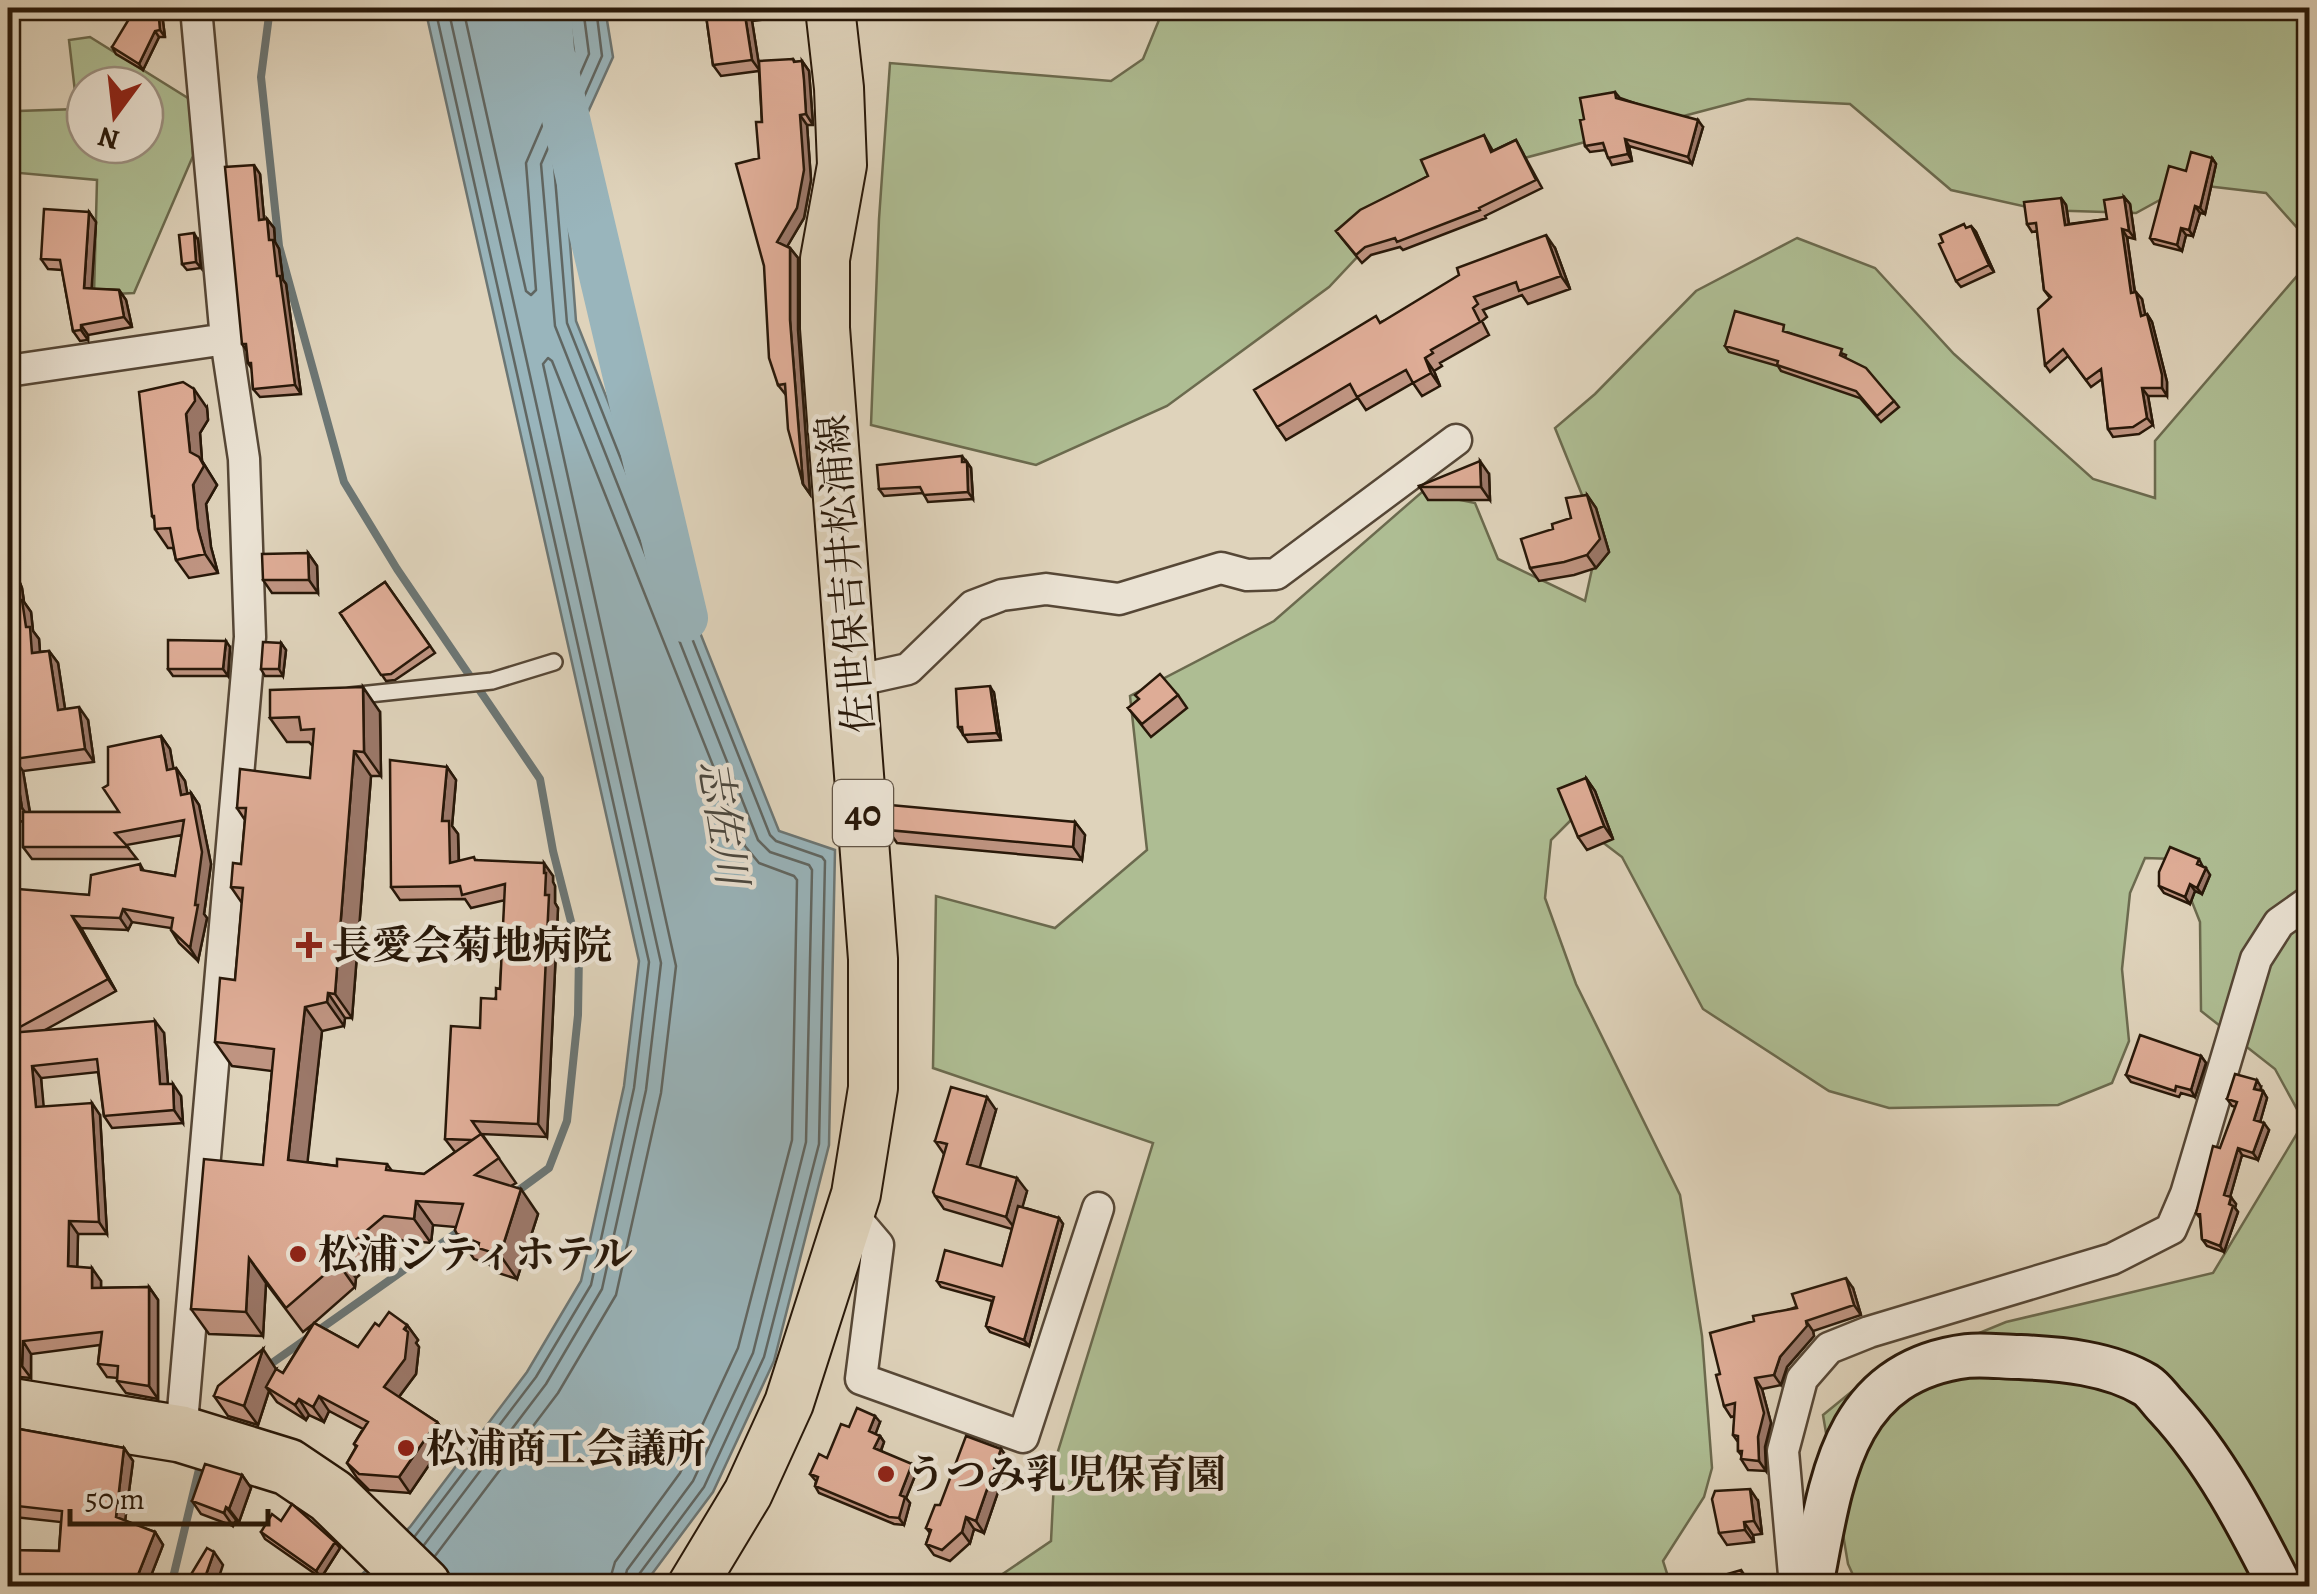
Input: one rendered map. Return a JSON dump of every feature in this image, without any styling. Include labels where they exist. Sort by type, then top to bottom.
[{"type":"highway","points":[[8,1406],[182,1434],[288,1467],[331,1496],[423,1586]]},
{"type":"main road","name":"佐世保吉井松浦線","points":[[692,1586],[748,1493],[789,1402],[850,1212],[874,1088],[873,959],[825,328],[825,259],[842,165],[840,88],[830,8]]},
{"type":"main road","points":[[1811,1586],[1840,1454],[1856,1421],[1886,1387],[1929,1364],[1970,1356],[2054,1358],[2106,1368],[2148,1386],[2186,1428],[2239,1506],[2280,1586]]},
{"type":"street","points":[[182,1434],[248,708],[250,637],[244,460],[226,339],[196,8]]},
{"type":"street","points":[[8,371],[226,339]]},
{"type":"street","points":[[854,681],[908,669],[974,606],[1002,595],[1046,589],[1118,599],[1220,568],[1247,576],[1276,574],[1456,440]]},
{"type":"street","points":[[1795,1586],[1782,1451],[1802,1379],[1828,1348],[1868,1332],[2112,1259],[2171,1228],[2186,1194],[2256,959],[2279,923],[2310,901]]},
{"type":"street","points":[[850,1212],[878,1245],[861,1379],[1023,1437],[1098,1208]]},
{"type":"lane","points":[[326,699],[492,681],[554,662]]},
{"type":"green space","points":[[1171,8],[2309,8],[2309,241],[2266,193],[2189,184],[2136,213],[2041,210],[1951,190],[1850,104],[1748,99],[1426,184],[1329,287],[1167,406],[1036,465],[871,425],[890,63],[1111,81],[1143,59],[1161,15]]},
{"type":"green space","points":[[90,37],[135,65],[72,65],[69,40]]},
{"type":"green space","points":[[165,84],[191,100],[193,156],[134,293],[94,295],[97,180],[8,172],[18,111],[65,109],[65,165],[165,165]]},
{"type":"green space","points":[[1797,238],[1875,268],[1954,354],[2093,479],[2155,498],[2155,441],[2309,262],[2309,1586],[1858,1586],[1848,1564],[1823,1415],[1867,1379],[2006,1322],[2213,1273],[2304,1122],[2275,1069],[2201,1011],[2200,922],[2175,859],[2145,858],[2130,893],[2122,969],[2129,1041],[2112,1083],[2058,1105],[1889,1108],[1829,1091],[1703,1009],[1622,857],[1572,819],[1551,840],[1545,898],[1576,984],[1680,1195],[1702,1336],[1712,1468],[1704,1497],[1663,1561],[1671,1586],[985,1586],[1051,1541],[1055,1461],[1153,1143],[933,1068],[936,896],[1055,928],[1147,850],[1130,696],[1274,621],[1422,492],[1475,503],[1498,559],[1585,601],[1599,537],[1555,428],[1595,394],[1696,291]]},
{"type":"water","points":[[425,8],[605,8],[613,57],[564,165],[576,321],[779,831],[835,850],[829,1145],[774,1361],[713,1492],[643,1586],[350,1586],[410,1527],[527,1372],[581,1281],[624,1086],[639,961]]},
{"type":"building","points":[[158,8],[160,30],[155,31],[139,64],[112,47],[129,19],[128,10]]},
{"type":"building","points":[[705,8],[759,8],[744,9],[752,60],[713,65]]},
{"type":"building","points":[[759,61],[802,61],[804,80],[806,114],[800,115],[804,170],[797,208],[777,242],[790,248],[790,320],[803,484],[788,429],[785,384],[778,385],[769,358],[764,266],[736,164],[759,158]]},
{"type":"building","points":[[1615,92],[1616,98],[1698,120],[1688,157],[1625,139],[1628,154],[1608,158],[1603,143],[1585,146],[1580,98]]},
{"type":"building","points":[[1484,135],[1491,152],[1516,140],[1536,180],[1480,210],[1397,242],[1395,238],[1365,247],[1356,255],[1336,231],[1360,210],[1428,176],[1421,160]]},
{"type":"building","points":[[2191,152],[2212,158],[2200,208],[2195,206],[2189,230],[2181,228],[2177,245],[2150,238],[2169,166],[2186,171]]},
{"type":"building","points":[[254,165],[259,220],[267,219],[280,276],[295,385],[253,389],[251,363],[246,344],[242,344],[225,167]]},
{"type":"building","points":[[2124,197],[2129,231],[2122,229],[2131,293],[2136,292],[2141,316],[2147,314],[2162,388],[2142,388],[2147,418],[2133,427],[2108,429],[2101,369],[2086,380],[2063,349],[2045,365],[2038,309],[2051,297],[2044,290],[2036,223],[2027,224],[2024,202],[2061,198],[2065,225],[2107,219],[2104,200]]},
{"type":"building","points":[[44,209],[89,212],[84,288],[119,290],[124,317],[81,325],[81,330],[73,331],[60,260],[41,259]]},
{"type":"building","points":[[1964,224],[1966,228],[1971,226],[1989,265],[1956,281],[1939,244],[1943,242],[1940,235]]},
{"type":"building","points":[[194,233],[196,262],[182,264],[179,235]]},
{"type":"building","points":[[1546,235],[1561,276],[1519,291],[1516,282],[1474,297],[1478,304],[1473,308],[1480,322],[1431,350],[1433,353],[1425,358],[1431,373],[1413,383],[1406,370],[1357,397],[1350,384],[1277,427],[1254,390],[1376,316],[1380,323],[1459,275],[1457,268]]},
{"type":"building","points":[[1735,311],[1784,325],[1783,331],[1842,349],[1840,355],[1866,368],[1894,401],[1877,416],[1856,391],[1777,365],[1778,361],[1725,346]]},
{"type":"building","points":[[183,382],[194,389],[195,401],[186,414],[190,452],[204,466],[193,485],[205,554],[176,560],[170,528],[155,529],[152,516],[139,392]]},
{"type":"building","points":[[962,456],[962,462],[967,462],[968,492],[924,495],[920,487],[879,489],[877,465]]},
{"type":"building","points":[[1480,461],[1481,487],[1419,487],[1419,486]]},
{"type":"building","points":[[1587,495],[1600,539],[1587,555],[1530,568],[1521,539],[1553,529],[1552,524],[1571,518],[1566,498]]},
{"type":"building","points":[[308,553],[309,580],[263,580],[262,554]]},
{"type":"building","points":[[8,561],[16,601],[22,600],[26,627],[30,627],[32,653],[49,651],[58,710],[79,707],[85,749],[14,759],[22,808],[8,810]]},
{"type":"building","points":[[385,582],[430,646],[391,674],[381,675],[340,613]]},
{"type":"building","points":[[168,640],[226,641],[223,669],[168,669]]},
{"type":"building","points":[[263,642],[281,643],[279,669],[261,669]]},
{"type":"building","points":[[1160,674],[1178,695],[1142,724],[1128,708],[1139,699],[1135,695]]},
{"type":"building","points":[[990,686],[997,733],[963,735],[962,727],[958,727],[956,689]]},
{"type":"building","points":[[363,687],[364,752],[354,751],[335,994],[328,993],[327,1002],[305,1007],[288,1160],[337,1166],[337,1159],[387,1164],[386,1170],[424,1174],[481,1134],[499,1158],[475,1175],[521,1189],[500,1255],[478,1248],[479,1243],[457,1234],[463,1204],[416,1201],[414,1219],[384,1216],[339,1254],[338,1263],[286,1308],[249,1258],[246,1312],[191,1309],[204,1159],[263,1165],[274,1049],[215,1042],[220,978],[235,980],[243,888],[231,887],[233,863],[241,864],[246,808],[237,808],[240,769],[310,778],[314,729],[301,730],[299,717],[270,718],[270,690]]},
{"type":"building","points":[[161,736],[167,770],[176,768],[181,795],[191,793],[202,852],[190,948],[171,930],[173,918],[123,909],[120,918],[72,916],[108,979],[9,1033],[155,1021],[160,1084],[173,1084],[174,1110],[104,1116],[97,1059],[32,1066],[36,1107],[92,1103],[99,1222],[69,1221],[68,1266],[92,1268],[92,1288],[149,1287],[149,1386],[117,1381],[118,1366],[98,1364],[102,1332],[23,1341],[22,1366],[8,1363],[8,891],[89,895],[91,875],[140,864],[141,870],[175,876],[184,820],[115,833],[128,847],[23,847],[23,812],[119,812],[103,788],[108,785],[108,747]]},
{"type":"building","points":[[390,760],[447,767],[442,821],[449,821],[450,863],[474,857],[544,863],[545,895],[549,895],[538,1124],[472,1121],[481,1134],[472,1140],[445,1139],[451,1026],[480,1028],[481,998],[496,999],[496,988],[500,989],[505,884],[462,895],[460,886],[391,887]]},
{"type":"building","points":[[1586,778],[1604,826],[1578,837],[1558,789]]},
{"type":"building","points":[[890,805],[1075,822],[1073,847],[888,830]]},
{"type":"building","points":[[2170,847],[2199,859],[2197,864],[2206,868],[2197,888],[2190,884],[2185,897],[2159,886],[2159,872]]},
{"type":"building","points":[[2140,1035],[2201,1056],[2191,1090],[2176,1086],[2175,1091],[2126,1075]]},
{"type":"building","points":[[2235,1074],[2257,1080],[2254,1089],[2263,1091],[2254,1120],[2264,1123],[2253,1153],[2238,1148],[2224,1195],[2231,1197],[2229,1204],[2233,1206],[2220,1246],[2202,1239],[2200,1214],[2196,1213],[2213,1146],[2220,1148],[2237,1102],[2227,1099]]},
{"type":"building","points":[[951,1087],[987,1097],[967,1164],[1017,1178],[1006,1217],[935,1196],[933,1192],[947,1144],[935,1141]]},
{"type":"building","points":[[1018,1206],[1059,1218],[1024,1340],[986,1326],[994,1297],[937,1281],[945,1250],[1002,1266]]},
{"type":"building","points":[[1846,1278],[1854,1305],[1806,1321],[1807,1326],[1780,1357],[1774,1375],[1755,1378],[1764,1413],[1758,1437],[1759,1461],[1741,1459],[1738,1436],[1733,1435],[1735,1403],[1724,1406],[1710,1333],[1754,1321],[1753,1316],[1797,1308],[1792,1294]]},
{"type":"building","points":[[389,1312],[407,1325],[404,1329],[408,1332],[405,1359],[384,1387],[437,1422],[399,1477],[359,1474],[347,1463],[368,1422],[319,1396],[313,1407],[299,1399],[295,1405],[266,1387],[276,1369],[283,1373],[314,1323],[358,1347],[375,1323],[379,1326]]},
{"type":"building","points":[[263,1349],[244,1406],[214,1396],[218,1386]]},
{"type":"building","points":[[857,1408],[875,1416],[869,1431],[880,1436],[874,1448],[912,1464],[900,1495],[905,1497],[899,1518],[815,1486],[818,1477],[810,1474],[819,1454],[827,1458],[841,1424],[849,1427]]},
{"type":"building","points":[[8,1427],[124,1448],[116,1517],[155,1532],[134,1585],[124,1581],[122,1586],[8,1586],[8,1550],[59,1551],[62,1511],[8,1505]]},
{"type":"building","points":[[966,1436],[1001,1449],[976,1521],[966,1517],[962,1532],[942,1550],[926,1544],[931,1530],[926,1528],[935,1505],[940,1505]]},
{"type":"building","points":[[205,1464],[242,1475],[224,1513],[192,1501]]},
{"type":"building","points":[[1750,1489],[1754,1521],[1744,1522],[1745,1530],[1719,1533],[1712,1499],[1715,1491]]},
{"type":"building","points":[[292,1504],[335,1542],[316,1571],[261,1532],[272,1514],[281,1521]]},
{"type":"building","points":[[207,1548],[214,1552],[202,1586],[184,1586]]},
{"type":"building","points":[[1741,1570],[1746,1586],[1687,1586]]},
{"type":"waterway","points":[[270,8],[261,77],[279,246],[344,482],[397,569],[540,779],[553,851],[579,953],[578,1015],[567,1121],[549,1168],[515,1193]]},
{"type":"waterway","name":"志佐川","points":[[547,8],[550,51],[684,618]]},
{"type":"waterway","points":[[265,1368],[462,1229]]},
{"type":"waterway","points":[[171,1586],[201,1461]]},
{"type":"place","name":"長愛会菊地病院","points":[[309,945]]},
{"type":"place","name":"松浦シティホテル","points":[[298,1254]]},
{"type":"place","name":"松浦商工会議所","points":[[406,1448]]},
{"type":"place","name":"うつみ乳児保育園","points":[[886,1474]]}]
